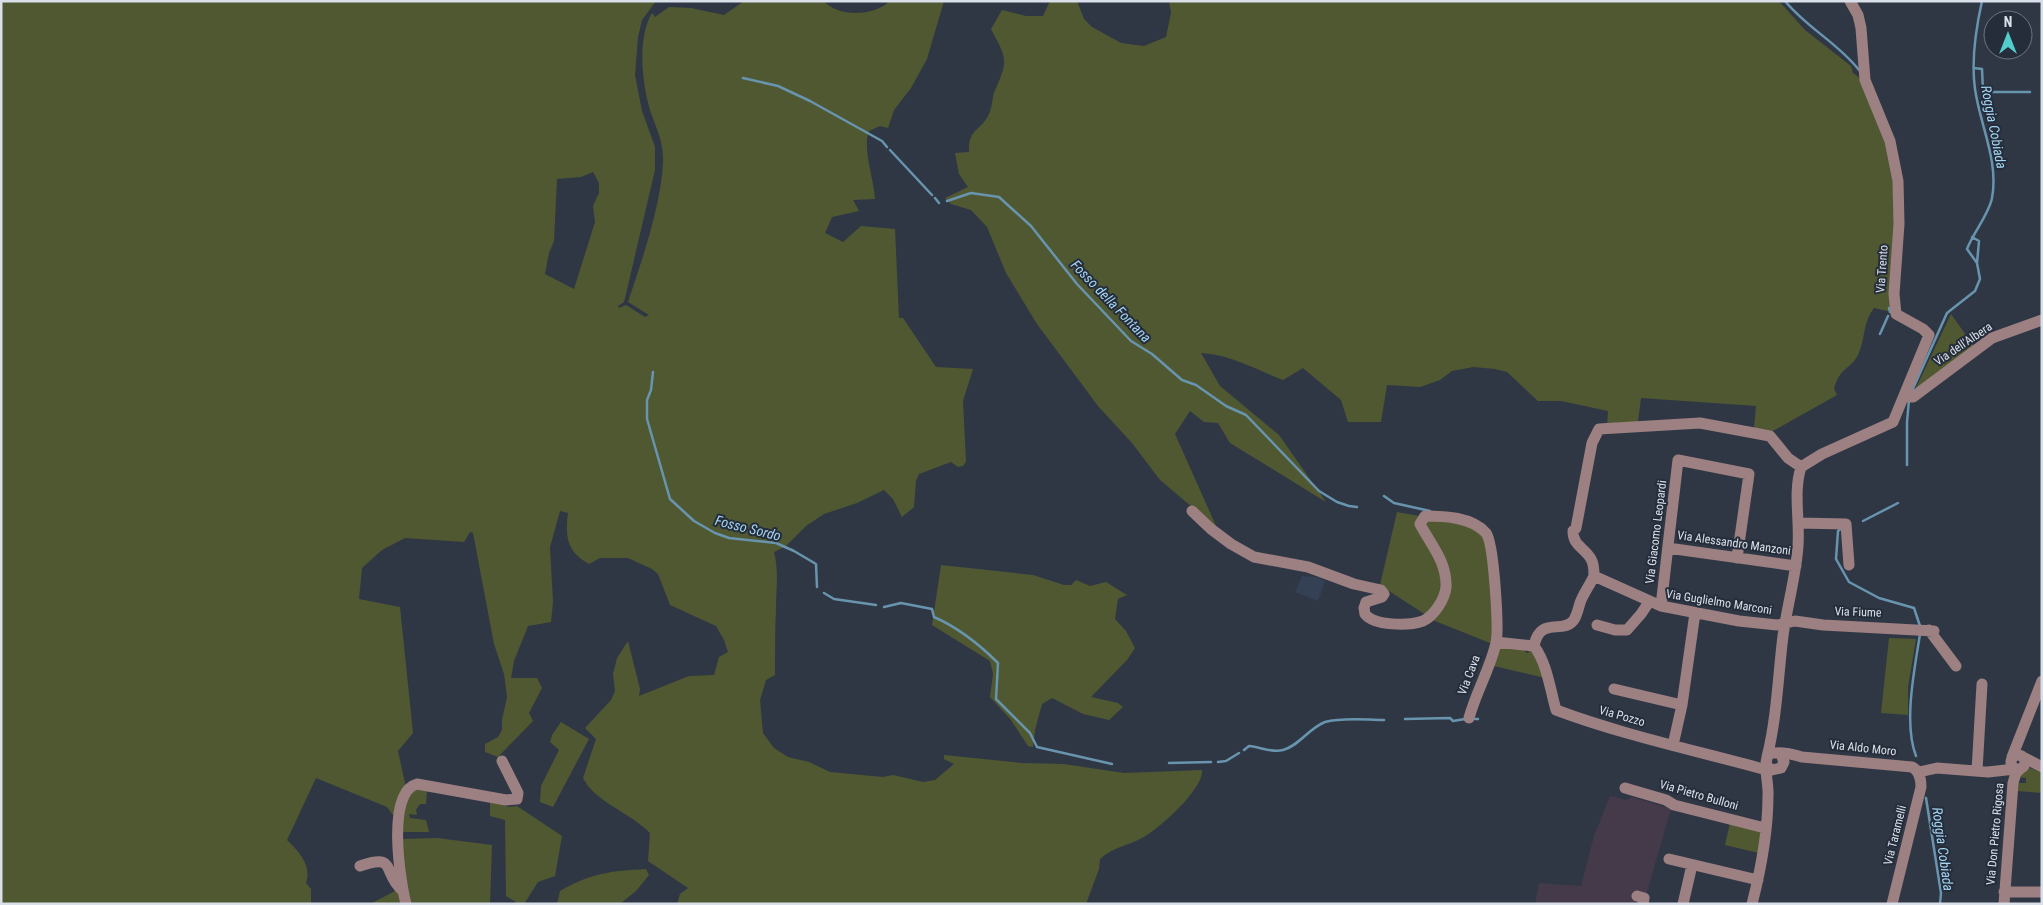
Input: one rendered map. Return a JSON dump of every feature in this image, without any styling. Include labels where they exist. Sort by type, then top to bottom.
[{"type":"street","name":"Via Trento","points":[[1802,467],[1822,454],[1860,439],[1892,422],[1908,397],[1929,336],[1922,329],[1894,311],[1899,224],[1898,181],[1890,141],[1865,80],[1861,28],[1858,15],[1850,1]]},
{"type":"street","name":"Via dell'Albera","points":[[1908,397],[1992,338],[2042,320]]},
{"type":"street","points":[[1496,642],[1534,646],[1537,634],[1544,629],[1552,626],[1565,626],[1573,621],[1594,576],[1592,560],[1576,544],[1568,528],[1577,525],[1592,443],[1599,429],[1694,421],[1770,436],[1788,458],[1802,467],[1798,478],[1796,501],[1799,524],[1796,566],[1783,621],[1773,732],[1775,774],[1769,794],[1758,880],[1752,904]]},
{"type":"street","name":"Via Giacomo Leopardi","points":[[1661,606],[1678,460],[1749,474],[1737,558]]},
{"type":"street","name":"Via Cava","points":[[1192,511],[1218,534],[1254,557],[1308,567],[1354,584],[1381,590],[1384,594],[1382,597],[1366,602],[1365,614],[1371,620],[1391,624],[1424,621],[1434,612],[1445,593],[1444,568],[1437,552],[1420,524],[1422,518],[1425,516],[1453,518],[1484,531],[1488,537],[1497,601],[1496,642],[1469,718]]},
{"type":"street","points":[[1799,524],[1846,524],[1849,565]]},
{"type":"street","name":"Via Alessandro Manzoni","points":[[1668,548],[1796,566]]},
{"type":"street","name":"Via Guglielmo Marconi","points":[[1594,576],[1661,606],[1695,613],[1783,621]]},
{"type":"street","points":[[1597,625],[1615,630],[1627,630],[1649,602]]},
{"type":"street","points":[[1673,745],[1682,705],[1695,613]]},
{"type":"street","name":"Via Fiume","points":[[1783,621],[1926,630],[1956,666]]},
{"type":"street","name":"Via Pozzo","points":[[1534,646],[1546,672],[1556,710],[1576,718],[1748,765],[1774,763]]},
{"type":"street","points":[[2040,766],[2016,763],[2019,743],[2042,681]]},
{"type":"street","points":[[1977,771],[1982,684]]},
{"type":"street","points":[[1614,689],[1682,705]]},
{"type":"street","name":"Via Aldo Moro","points":[[1774,763],[1802,757],[1912,767],[1919,772]]},
{"type":"street","points":[[406,904],[400,863],[398,810],[408,788],[417,784],[506,800],[517,799],[518,793],[502,761]]},
{"type":"street","name":"Via Don Pietro Rigosa","points":[[1919,772],[1937,768],[1977,771],[2016,763],[2012,787],[2004,904]]},
{"type":"street","name":"Via Taramelli","points":[[1892,904],[1921,787],[1919,772]]},
{"type":"street","name":"Via Pietro Bulloni","points":[[1625,788],[1666,800],[1674,805],[1765,828]]},
{"type":"street","points":[[1669,859],[1758,880]]},
{"type":"street","points":[[360,866],[377,860],[385,862],[392,880],[403,891]]},
{"type":"street","points":[[1683,904],[1692,865]]},
{"type":"street","points":[[2004,892],[2042,892]]},
{"type":"shaded area","points":[[1302,576],[1316,577],[1325,581],[1318,601],[1295,592]]},
{"type":"shaded area","points":[[1610,796],[1626,800],[1632,797],[1671,809],[1646,895],[1637,894],[1635,904],[1535,904],[1539,883],[1581,886],[1594,836]]},
{"type":"green space","points":[[1,1],[656,1],[642,20],[638,37],[635,75],[642,111],[655,147],[655,170],[624,302],[618,306],[619,308],[626,305],[645,317],[649,315],[628,302],[655,215],[663,162],[661,142],[650,110],[645,87],[642,61],[644,35],[652,13],[655,17],[669,7],[691,8],[724,15],[744,1],[824,1],[838,10],[857,13],[875,10],[890,1],[944,1],[927,59],[911,88],[894,110],[888,128],[880,126],[869,131],[867,146],[875,199],[853,200],[859,211],[832,217],[825,233],[843,242],[861,226],[895,229],[899,318],[903,318],[936,367],[973,369],[963,401],[966,462],[963,466],[958,467],[951,462],[919,474],[916,481],[914,507],[902,517],[893,499],[884,490],[857,503],[824,514],[806,526],[786,546],[774,552],[777,573],[775,675],[766,680],[760,700],[763,733],[774,748],[788,757],[809,762],[830,772],[883,777],[893,775],[923,782],[935,780],[954,764],[944,759],[944,755],[1022,763],[1064,764],[1124,773],[1202,770],[1201,778],[1196,788],[1169,818],[1149,834],[1115,849],[1100,859],[1099,869],[1086,904],[677,904],[680,894],[688,888],[648,861],[650,833],[633,819],[604,801],[583,778],[596,739],[585,728],[611,700],[615,691],[613,674],[617,658],[628,641],[640,689],[639,696],[689,676],[714,675],[719,657],[728,652],[716,626],[670,605],[658,574],[652,569],[628,558],[600,558],[589,564],[576,554],[569,543],[567,529],[568,513],[560,511],[550,547],[553,602],[551,622],[528,626],[514,661],[511,678],[537,678],[542,688],[529,713],[533,721],[498,757],[485,752],[485,744],[498,737],[502,730],[507,697],[504,674],[494,644],[473,533],[470,532],[464,542],[405,538],[382,550],[362,568],[359,599],[400,607],[413,733],[398,751],[405,783],[395,815],[387,807],[316,778],[287,840],[300,854],[306,865],[306,883],[311,889],[311,904],[1,904]],"holes":[[[593,172],[599,183],[599,193],[593,206],[595,222],[574,289],[545,274],[549,253],[554,241],[557,179],[581,177]]]},
{"type":"green space","points":[[1050,1],[1077,1],[1084,19],[1092,27],[1121,43],[1144,46],[1166,37],[1171,13],[1169,1],[1779,1],[1805,30],[1851,66],[1853,73],[1861,79],[1877,110],[1895,174],[1892,312],[1874,308],[1870,314],[1858,355],[1836,382],[1834,389],[1837,395],[1773,431],[1754,428],[1756,406],[1641,398],[1638,422],[1607,427],[1608,411],[1561,401],[1538,401],[1507,372],[1473,367],[1452,371],[1440,380],[1420,387],[1387,385],[1381,422],[1348,422],[1341,400],[1303,368],[1283,380],[1243,363],[1212,354],[1201,353],[1220,386],[1279,435],[1326,502],[1230,443],[1218,423],[1204,422],[1190,411],[1175,434],[1217,528],[1160,480],[1132,443],[1098,406],[1037,324],[1006,273],[987,227],[971,210],[951,204],[945,198],[968,187],[959,174],[955,153],[969,152],[972,134],[985,121],[989,113],[1004,67],[1001,48],[991,29],[1002,10],[1026,16],[1043,16]]},
{"type":"green space","points":[[1951,314],[1975,348],[1913,394]]},
{"type":"green space","points":[[1397,512],[1469,525],[1487,541],[1497,636],[1490,643],[1435,621],[1380,585]]},
{"type":"green space","points":[[941,565],[1033,575],[1064,585],[1071,585],[1076,580],[1090,586],[1106,582],[1127,595],[1118,599],[1115,619],[1126,631],[1135,648],[1127,660],[1091,697],[1118,703],[1123,707],[1109,720],[1083,714],[1052,698],[1042,704],[1035,730],[1033,747],[1028,746],[1011,720],[990,697],[993,674],[990,661],[932,625]]},
{"type":"green space","points":[[1889,638],[1916,639],[1908,687],[1908,715],[1881,713]]},
{"type":"green space","points":[[1501,646],[1525,648],[1525,652],[1528,653],[1530,650],[1535,652],[1545,678],[1494,666]]},
{"type":"green space","points":[[561,722],[589,739],[553,807],[540,802],[541,786],[559,750],[550,742],[552,735]]},
{"type":"green space","points":[[2027,767],[2042,773],[2042,793],[2017,791],[2017,783],[2026,783],[2026,778],[2018,777],[2022,770]]},
{"type":"green space","points":[[417,787],[490,799],[427,791],[426,804],[420,804],[416,810],[417,815],[409,814],[410,818],[426,820],[429,832],[402,832],[401,816],[406,795],[408,790]]},
{"type":"green space","points":[[490,799],[508,807],[517,806],[562,836],[555,876],[538,882],[524,904],[519,904],[506,896],[505,820],[490,816]]},
{"type":"green space","points":[[1730,823],[1761,831],[1759,853],[1725,845]]},
{"type":"green space","points":[[437,838],[492,845],[490,904],[410,904],[403,856],[403,839]]},
{"type":"green space","points":[[646,869],[649,875],[636,891],[620,904],[557,904],[560,891],[582,880],[612,872]]},
{"type":"green space","points":[[399,889],[403,904],[370,904]]},
{"type":"waterway","points":[[1785,1],[1851,60],[1859,70]]},
{"type":"waterway","name":"Roggia Cobiada","points":[[1911,393],[1947,313],[1975,291],[1980,279],[1977,263],[1967,249],[1990,204],[1993,184],[1991,157],[1977,103],[1974,78],[1975,45],[1982,1]]},
{"type":"waterway","points":[[1974,68],[1982,69],[1983,90],[1985,92],[2030,92]]},
{"type":"waterway","points":[[743,78],[778,86],[810,101],[882,141],[887,147]]},
{"type":"waterway","points":[[890,150],[932,195]]},
{"type":"waterway","name":"Fosso della Fontana","points":[[947,201],[971,193],[999,197],[1031,226],[1077,284],[1131,341],[1152,354],[1182,380],[1196,385],[1226,406],[1246,415],[1319,491],[1337,502],[1357,507]]},
{"type":"waterway","name":"Fosso della Fontana","points":[[935,198],[939,203]]},
{"type":"waterway","points":[[1972,237],[1979,241],[1977,263]]},
{"type":"waterway","points":[[1889,308],[1890,312]]},
{"type":"waterway","points":[[1880,334],[1888,316]]},
{"type":"waterway","name":"Fosso Sordo","points":[[653,372],[651,390],[647,400],[647,419],[670,499],[694,521],[715,533],[729,538],[776,543],[816,564],[817,587]]},
{"type":"waterway","name":"Roggia Cobiada","points":[[1907,465],[1909,400]]},
{"type":"waterway","name":"Fosso della Fontana","points":[[1384,496],[1394,503],[1430,511]]},
{"type":"waterway","name":"Roggia Cobiada","points":[[1863,521],[1898,503]]},
{"type":"waterway","name":"Roggia Cobiada","points":[[1842,528],[1838,531],[1836,559],[1849,582],[1879,598],[1914,608],[1920,626]]},
{"type":"waterway","name":"Fosso Sordo","points":[[824,593],[834,599],[876,605]]},
{"type":"waterway","name":"Fosso Sordo","points":[[884,607],[901,603],[932,609],[934,617],[960,631],[991,656],[998,663],[996,699],[1030,733],[1037,747],[1112,764]]},
{"type":"waterway","name":"Roggia Cobiada","points":[[1916,756],[1912,743],[1910,712],[1920,634]]},
{"type":"waterway","name":"Fosso Sordo","points":[[1405,719],[1450,718],[1453,721],[1465,719]]},
{"type":"waterway","name":"Fosso Sordo","points":[[1244,750],[1249,746],[1279,751],[1289,748],[1314,728],[1332,720],[1384,720]]},
{"type":"waterway","name":"Fosso Sordo","points":[[1218,762],[1226,761],[1239,753]]},
{"type":"waterway","name":"Fosso Sordo","points":[[1169,763],[1211,762]]},
{"type":"waterway","name":"Roggia Cobiada","points":[[1926,798],[1941,893],[1940,904]]}]
